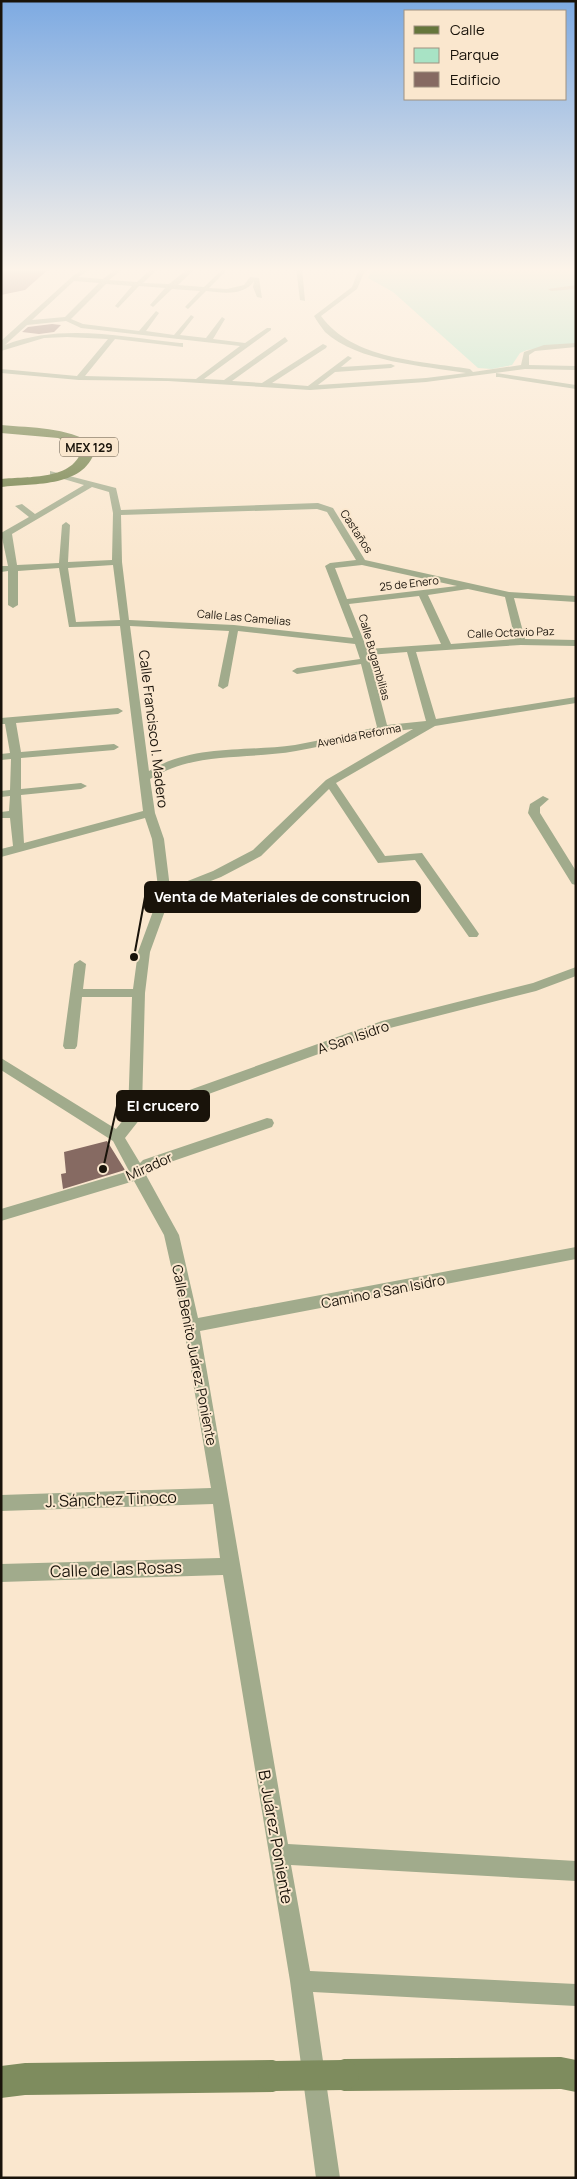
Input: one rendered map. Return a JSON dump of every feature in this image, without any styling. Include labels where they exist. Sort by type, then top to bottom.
[{"type":"main road","name":"MEX 129","points":[[1,429],[46,435],[74,442],[82,449],[81,457],[76,466],[66,471],[1,483]]},
{"type":"main road","name":"MEX 129","points":[[1,479],[56,474]]},
{"type":"main road","points":[[1,2082],[26,2079],[344,2074],[560,2072],[576,2076]]},
{"type":"street","points":[[79,378],[86,370]]},
{"type":"street","points":[[197,381],[213,370]]},
{"type":"street","points":[[226,382],[243,370]]},
{"type":"street","points":[[264,385],[287,370]]},
{"type":"street","points":[[310,388],[334,370],[338,370]]},
{"type":"street","points":[[466,370],[576,387]]},
{"type":"street","points":[[1,371],[79,378],[226,382],[310,388],[417,381],[507,370]]},
{"type":"street","name":"Calle Francisco I. Madero","points":[[56,474],[113,490],[117,513],[117,562],[149,813],[158,839],[165,895],[144,952],[139,993],[134,1115]]},
{"type":"street","points":[[13,605],[12,568],[4,535],[92,484]]},
{"type":"street","points":[[19,506],[35,518]]},
{"type":"street","name":"Castaños","points":[[117,513],[318,506],[330,510],[362,562],[509,595],[576,599]]},
{"type":"street","points":[[63,565],[66,525]]},
{"type":"street","points":[[1,569],[117,562]]},
{"type":"street","name":"Calle Bugambilias","points":[[362,562],[330,566],[345,602],[362,652],[382,729]]},
{"type":"street","name":"Calle Las Camelias","points":[[63,565],[72,625],[126,623],[234,628],[362,652]]},
{"type":"street","name":"25 de Enero","points":[[345,602],[476,587]]},
{"type":"street","points":[[422,593],[447,646]]},
{"type":"street","points":[[509,595],[522,642]]},
{"type":"street","points":[[223,686],[234,628]]},
{"type":"street","name":"Calle Octavio Paz","points":[[362,652],[522,642],[576,643]]},
{"type":"street","points":[[165,895],[217,874],[257,853],[330,782],[432,723],[410,650]]},
{"type":"street","points":[[297,671],[362,652]]},
{"type":"street","name":"Avenida Reforma","points":[[145,778],[156,771],[184,760],[212,754],[294,748],[382,729],[576,700]]},
{"type":"street","points":[[19,846],[15,793],[16,756],[6,721],[118,711]]},
{"type":"street","points":[[1,757],[114,746]]},
{"type":"street","points":[[330,782],[382,860],[418,856],[473,934]]},
{"type":"street","points":[[1,794],[81,786]]},
{"type":"street","points":[[543,799],[534,806],[534,813],[576,881]]},
{"type":"street","points":[[1,852],[149,813]]},
{"type":"street","points":[[1,816],[16,814]]},
{"type":"street","points":[[70,1046],[80,964]]},
{"type":"street","name":"A San Isidro","points":[[134,1115],[387,1024],[536,987],[576,971]]},
{"type":"street","points":[[77,993],[139,993]]},
{"type":"street","points":[[1,1063],[118,1137],[134,1115]]},
{"type":"street","name":"Mirador","points":[[1,1215],[138,1174],[148,1164],[267,1123]]},
{"type":"street","name":"Calle Benito Juárez Poniente","points":[[118,1137],[171,1236],[188,1306],[221,1496]]},
{"type":"street","name":"Camino a San Isidro","points":[[190,1326],[576,1253]]},
{"type":"street","name":"J. Sánchez Tinoco","points":[[1,1502],[221,1496]]},
{"type":"street","name":"B. Juárez Poniente","points":[[221,1496],[230,1566],[301,1981],[328,2178]]},
{"type":"street","name":"Calle de las Rosas","points":[[1,1573],[230,1566]]},
{"type":"street","points":[[279,1854],[576,1871]]},
{"type":"street","points":[[301,1981],[576,1995]]},
{"type":"building","points":[[107,1141],[125,1170],[63,1189],[61,1174],[66,1173],[64,1152]]},
{"type":"place","name":"Venta de Materiales de construcion","points":[[134,957]]},
{"type":"place","name":"El crucero","points":[[103,1169]]}]
